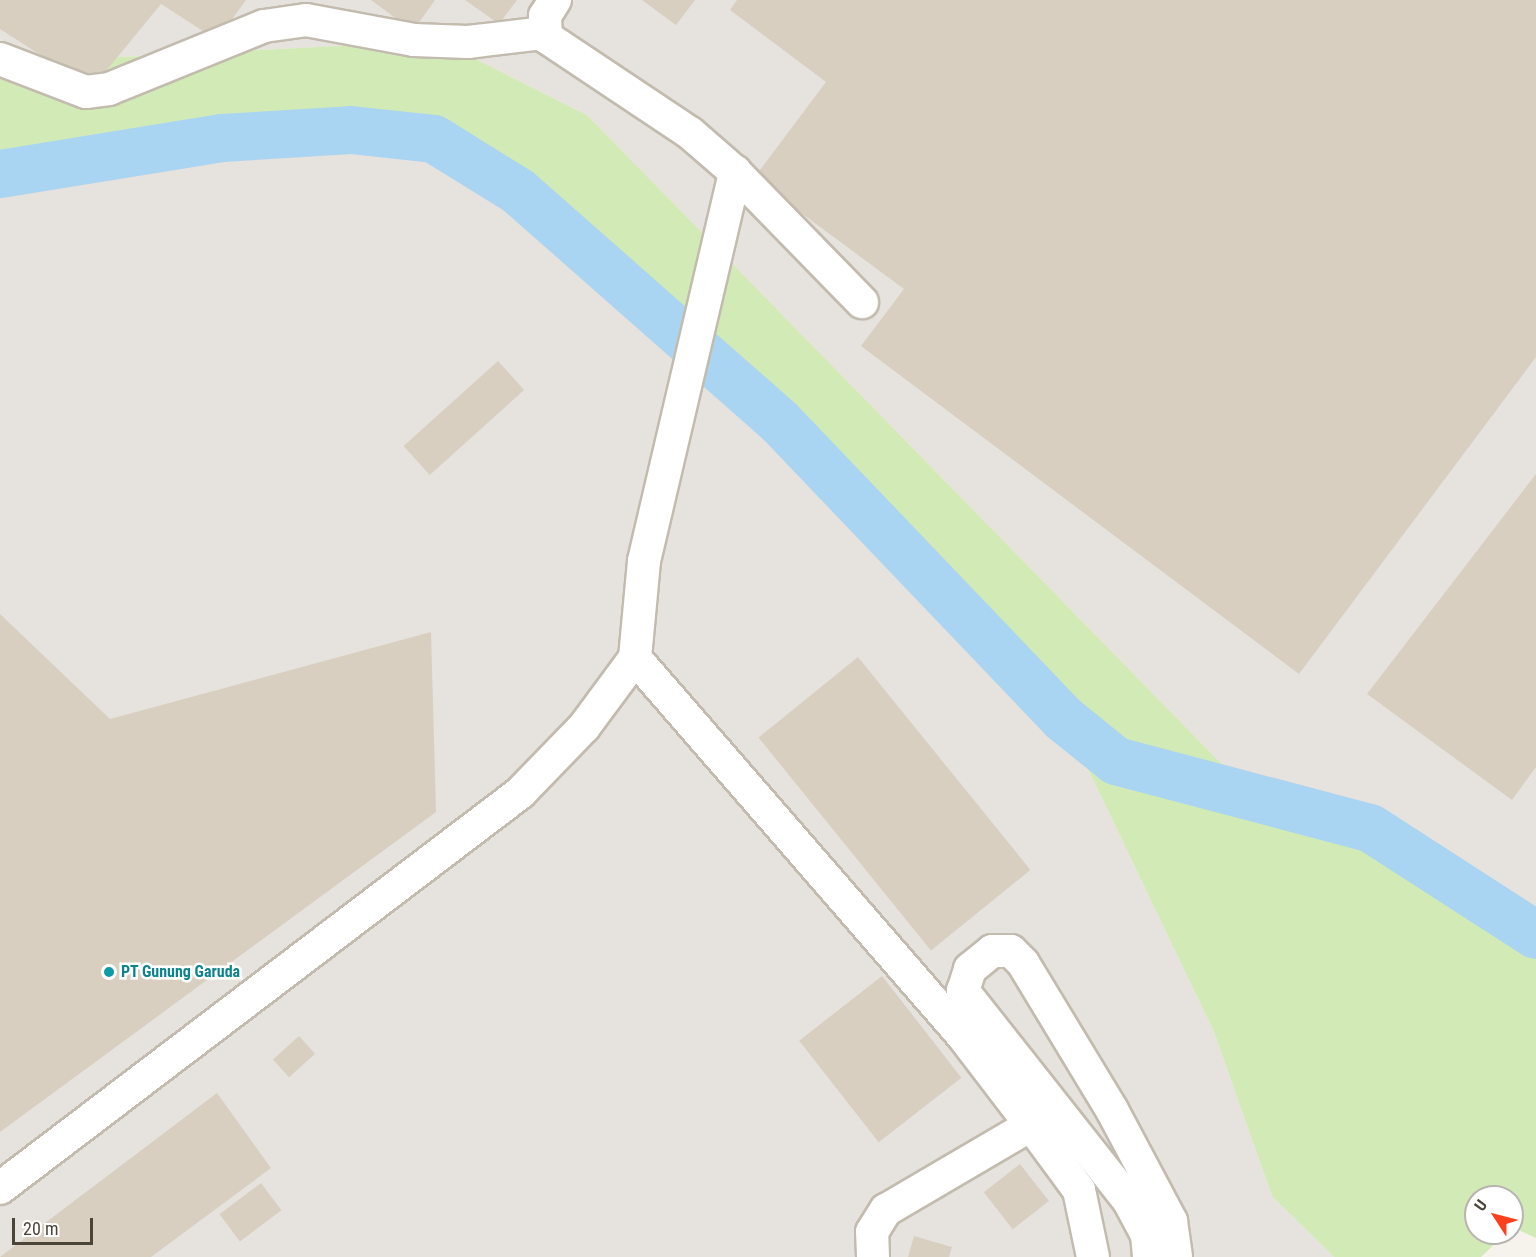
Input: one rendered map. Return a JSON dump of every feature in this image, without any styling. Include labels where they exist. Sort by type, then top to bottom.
[{"type":"lane","points":[[544,33],[555,0]]},
{"type":"lane","points":[[0,59],[86,92],[109,89],[264,26],[306,20],[414,40],[468,42],[544,33],[690,133],[735,172],[862,302]]},
{"type":"lane","points":[[0,1188],[520,793],[584,727],[635,658],[644,561],[668,449],[735,172]]},
{"type":"lane","points":[[635,658],[963,1036],[1079,1190],[1094,1257]]},
{"type":"lane","points":[[1149,1257],[1146,1235],[1129,1201],[963,991],[970,969],[992,951],[1007,949],[1023,963],[1112,1110],[1166,1210],[1176,1257]]},
{"type":"lane","points":[[873,1257],[872,1232],[886,1210],[1031,1125]]},
{"type":"shaded area","points":[[0,0],[1536,0],[1536,923],[1524,924],[1370,828],[1255,798],[587,115],[440,41],[0,63]]},
{"type":"shaded area","points":[[351,130],[434,139],[518,191],[780,422],[1064,719],[1214,1032],[1272,1196],[1334,1257],[0,1257],[0,174],[222,138]]},
{"type":"green space","points":[[440,41],[587,115],[1255,798],[1370,828],[1524,924],[1536,923],[1536,1238],[1524,1232],[1524,1185],[1464,1185],[1464,1245],[1494,1245],[1481,1257],[1334,1257],[1272,1196],[1214,1032],[1064,719],[780,422],[518,191],[434,139],[351,130],[222,138],[0,172],[0,63]]},
{"type":"building","points":[[0,0],[246,0],[217,40],[161,4],[92,88],[0,29]]},
{"type":"building","points":[[371,0],[435,0],[413,31]]},
{"type":"building","points":[[465,0],[517,0],[499,24]]},
{"type":"building","points":[[642,0],[695,0],[676,25]]},
{"type":"building","points":[[737,0],[1536,0],[1536,357],[1299,674],[861,346],[904,289],[754,178],[826,82],[730,10]]},
{"type":"building","points":[[498,361],[524,390],[430,475],[404,446]]},
{"type":"building","points":[[1536,474],[1536,767],[1512,800],[1367,694]]},
{"type":"building","name":"PT Gunung Garuda","points":[[0,614],[110,719],[431,632],[436,812],[0,1132]]},
{"type":"building","points":[[858,657],[1030,870],[931,950],[759,738]]},
{"type":"building","points":[[882,976],[961,1078],[879,1142],[799,1041]]},
{"type":"building","points":[[299,1036],[315,1054],[289,1077],[273,1059]]},
{"type":"building","points":[[217,1093],[271,1168],[151,1257],[0,1257]]},
{"type":"building","points":[[1020,1164],[1049,1201],[1013,1229],[984,1192]]},
{"type":"building","points":[[261,1183],[281,1210],[240,1241],[219,1214]]},
{"type":"building","points":[[914,1236],[952,1247],[949,1257],[908,1257]]},
{"type":"waterway","points":[[0,174],[222,138],[351,130],[434,139],[518,191],[780,422],[1064,719],[1116,761],[1370,828],[1536,935]]},
{"type":"place","name":"PT Gunung Garuda","points":[[109,972]]}]
